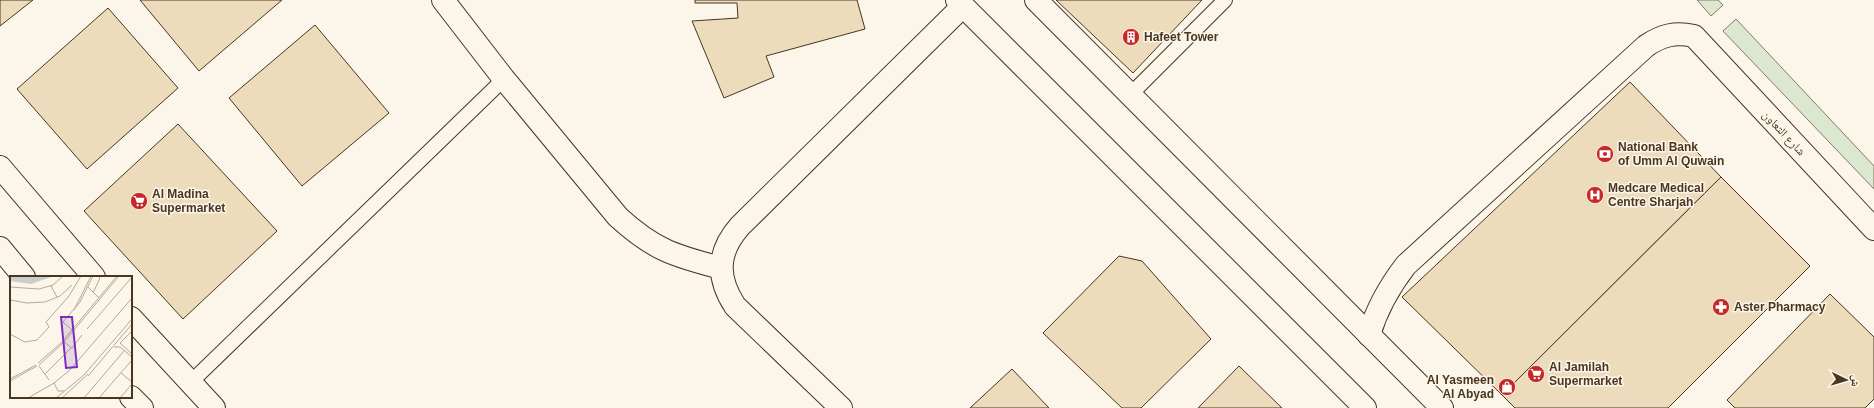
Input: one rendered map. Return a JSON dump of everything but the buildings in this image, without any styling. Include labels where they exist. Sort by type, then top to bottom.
[{"type":"street","points":[[443,0],[504,79],[618,217],[636,233],[656,247],[679,257],[721,268]]},
{"type":"street","points":[[1036,0],[1442,408]]},
{"type":"street","points":[[841,408],[734,306],[727,294],[723,281],[721,268],[723,252],[729,238],[740,226],[960,3],[1365,408]]},
{"type":"street","name":"شارع التعاون","points":[[1369,335],[1375,316],[1394,281],[1406,265],[1646,46],[1657,38],[1669,34],[1682,33],[1694,36],[1874,229]]},
{"type":"street","points":[[0,167],[93,276]]},
{"type":"street","points":[[0,248],[23,276]]},
{"type":"street","points":[[132,319],[214,408]]},
{"type":"street","points":[[132,398],[142,408]]},
{"type":"lane","points":[[1130,95],[1225,0]]},
{"type":"lane","points":[[190,383],[504,79]]},
{"type":"green space","points":[[1697,0],[1718,0],[1723,5],[1711,16]]},
{"type":"green space","points":[[1736,19],[1874,166],[1874,189],[1723,31]]},
{"type":"place","name":"Hafeet Tower","points":[[1131,37]]},
{"type":"place","name":"National Bank of Umm Al Quwain","points":[[1605,154]]},
{"type":"place","name":"Medcare Medical Centre Sharjah","points":[[1595,195]]},
{"type":"place","name":"Al Madina Supermarket","points":[[139,201]]},
{"type":"place","name":"Aster Pharmacy","points":[[1721,307]]},
{"type":"place","name":"Al Jamilah Supermarket","points":[[1536,374]]},
{"type":"place","name":"Al Yasmeen Al Abyad","points":[[1507,387]]}]
